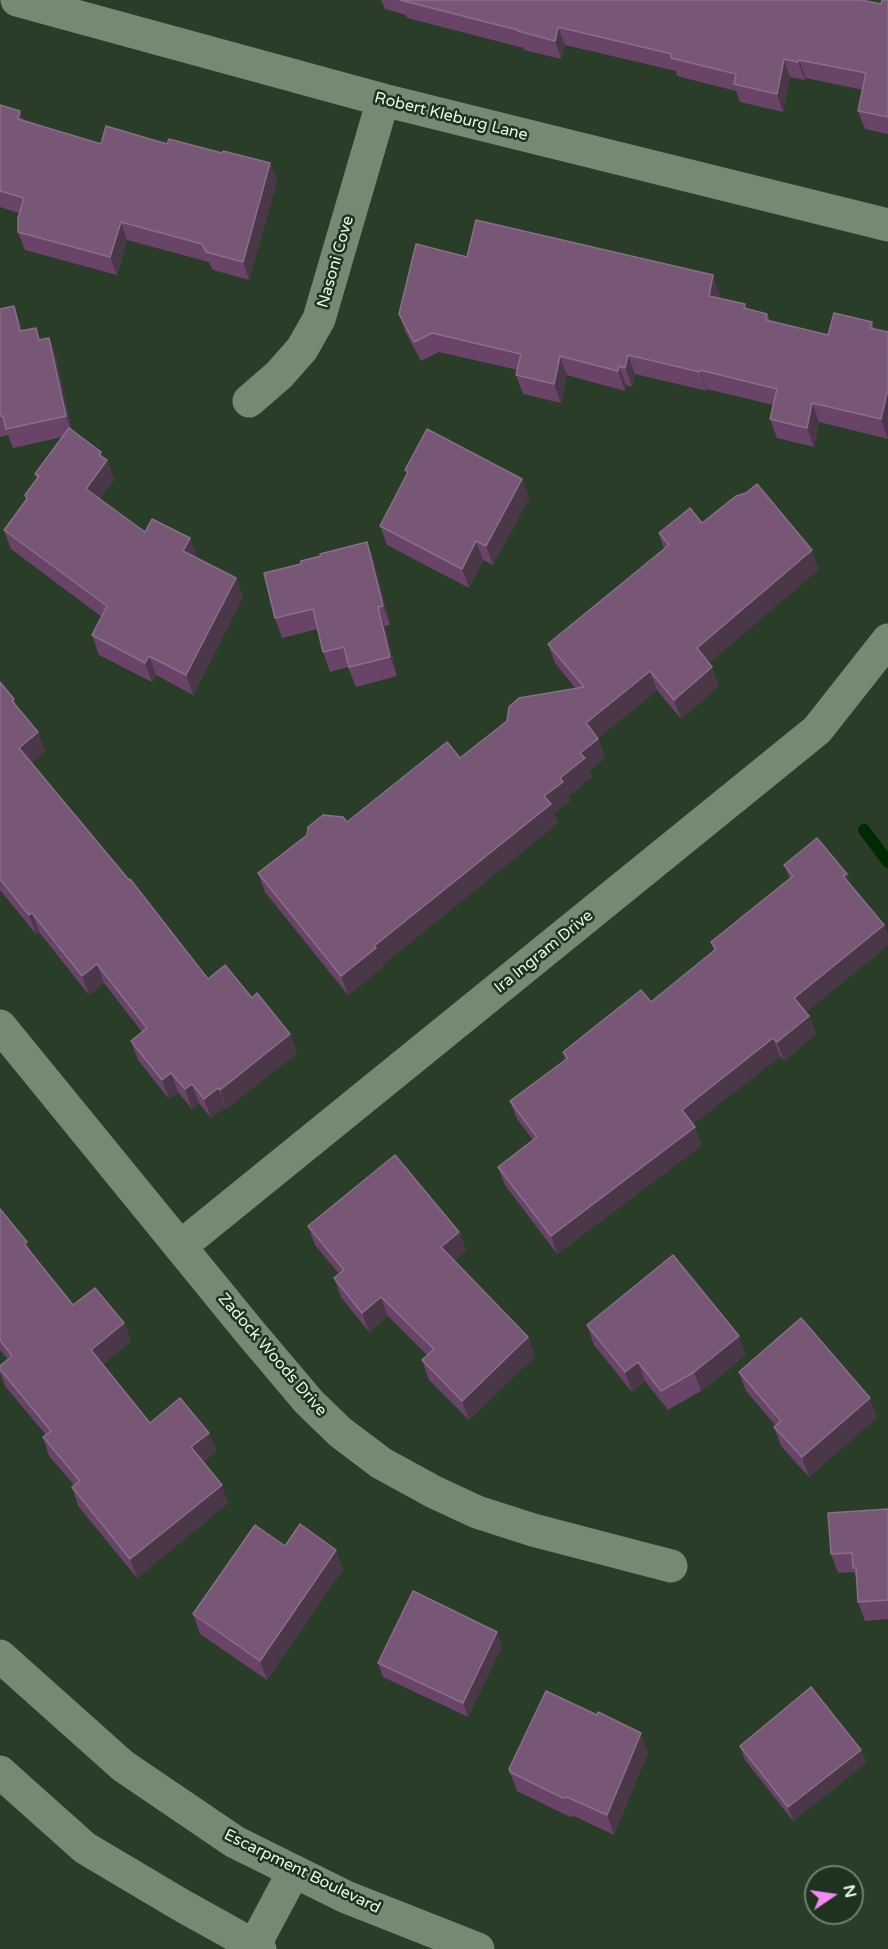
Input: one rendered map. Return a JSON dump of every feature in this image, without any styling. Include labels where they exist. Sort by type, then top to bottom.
[{"type":"street","name":"Robert Kleburg Lane","points":[[17,0],[383,100],[888,225]]},
{"type":"street","name":"Nasoni Cove","points":[[249,401],[279,375],[302,349],[319,319],[383,100]]},
{"type":"street","name":"Ira Ingram Drive","points":[[181,1246],[817,730],[888,640]]},
{"type":"street","name":"Zadock Woods Drive","points":[[0,1026],[249,1331],[309,1402],[340,1432],[381,1463],[477,1512],[534,1530],[671,1566]]},
{"type":"street","name":"Escarpment Boulevard","points":[[0,1656],[123,1766],[235,1842],[346,1897],[478,1949]]},
{"type":"street","points":[[0,1772],[85,1848],[257,1947],[294,1871]]},
{"type":"building","points":[[400,0],[862,0],[881,4],[882,0],[888,0],[888,117],[858,111],[866,73],[784,59],[777,94],[734,84],[736,74],[671,58],[672,54],[558,27],[555,41]]},
{"type":"building","points":[[0,105],[20,111],[18,119],[101,144],[106,126],[167,144],[169,139],[270,163],[243,262],[206,252],[202,244],[121,222],[110,257],[18,232],[18,218],[24,198],[0,191]]},
{"type":"building","points":[[476,220],[713,275],[709,296],[745,304],[744,308],[767,314],[766,320],[828,335],[834,313],[872,322],[870,328],[888,332],[888,389],[881,419],[812,403],[807,428],[770,419],[777,389],[628,355],[625,368],[619,366],[618,371],[560,356],[554,384],[516,375],[521,354],[432,333],[414,342],[399,314],[416,244],[467,257]]},
{"type":"building","points":[[14,306],[20,331],[36,328],[39,340],[49,338],[66,416],[6,429],[3,416],[0,416],[0,309]]},
{"type":"building","points":[[69,428],[101,452],[99,455],[107,460],[86,489],[145,532],[152,519],[190,538],[183,551],[236,578],[186,675],[149,656],[145,663],[92,635],[107,606],[4,530],[27,499],[25,495],[39,476],[35,474]]},
{"type":"building","points":[[427,429],[522,479],[486,546],[476,541],[462,569],[380,526],[408,472],[405,470]]},
{"type":"building","points":[[757,484],[812,550],[697,648],[712,667],[674,700],[650,671],[586,723],[598,739],[580,753],[585,758],[560,778],[563,782],[544,796],[551,804],[374,946],[376,948],[341,976],[258,873],[307,835],[308,827],[323,815],[343,817],[347,822],[447,742],[460,758],[507,721],[509,707],[519,698],[584,687],[548,644],[669,545],[659,533],[690,508],[702,523],[736,496],[746,493]]},
{"type":"building","points":[[367,542],[383,606],[378,607],[390,657],[349,667],[344,647],[323,652],[313,609],[275,618],[264,573],[301,564],[301,561],[321,556],[320,554]]},
{"type":"building","points":[[0,682],[14,699],[12,701],[38,732],[19,748],[130,879],[208,979],[225,965],[252,998],[257,993],[290,1034],[220,1090],[218,1088],[204,1099],[192,1084],[185,1089],[171,1073],[162,1080],[131,1041],[147,1028],[97,964],[82,976],[32,913],[29,915],[0,879]]},
{"type":"building","points":[[817,838],[847,874],[843,876],[884,925],[794,998],[809,1016],[777,1042],[773,1038],[682,1110],[695,1127],[551,1236],[498,1167],[537,1137],[510,1101],[568,1058],[563,1052],[641,990],[651,1002],[716,949],[711,942],[793,876],[784,865]]},
{"type":"building","points":[[395,1155],[459,1232],[441,1247],[528,1337],[462,1401],[422,1360],[434,1349],[381,1297],[362,1313],[334,1278],[344,1270],[308,1226]]},
{"type":"building","points":[[0,1209],[27,1242],[24,1244],[73,1305],[95,1288],[124,1323],[91,1350],[150,1423],[180,1398],[209,1433],[191,1447],[222,1485],[130,1559],[72,1487],[80,1481],[43,1437],[51,1431],[0,1369],[0,1366],[12,1356],[0,1340]]},
{"type":"building","points":[[673,1255],[739,1336],[694,1372],[661,1391],[638,1362],[625,1372],[587,1325]]},
{"type":"building","points":[[801,1318],[870,1398],[802,1457],[774,1427],[781,1421],[739,1372]]},
{"type":"building","points":[[888,1509],[888,1600],[858,1602],[856,1568],[853,1568],[852,1553],[831,1554],[828,1513]]},
{"type":"building","points":[[300,1524],[336,1550],[260,1661],[193,1614],[255,1525],[285,1546]]},
{"type":"building","points":[[413,1591],[497,1632],[463,1703],[378,1663]]},
{"type":"building","points":[[811,1687],[861,1750],[788,1807],[740,1746]]},
{"type":"building","points":[[546,1691],[597,1715],[598,1712],[641,1733],[607,1815],[567,1797],[563,1798],[510,1772],[509,1769]]},
{"type":"waterway","points":[[864,830],[888,862]]}]
